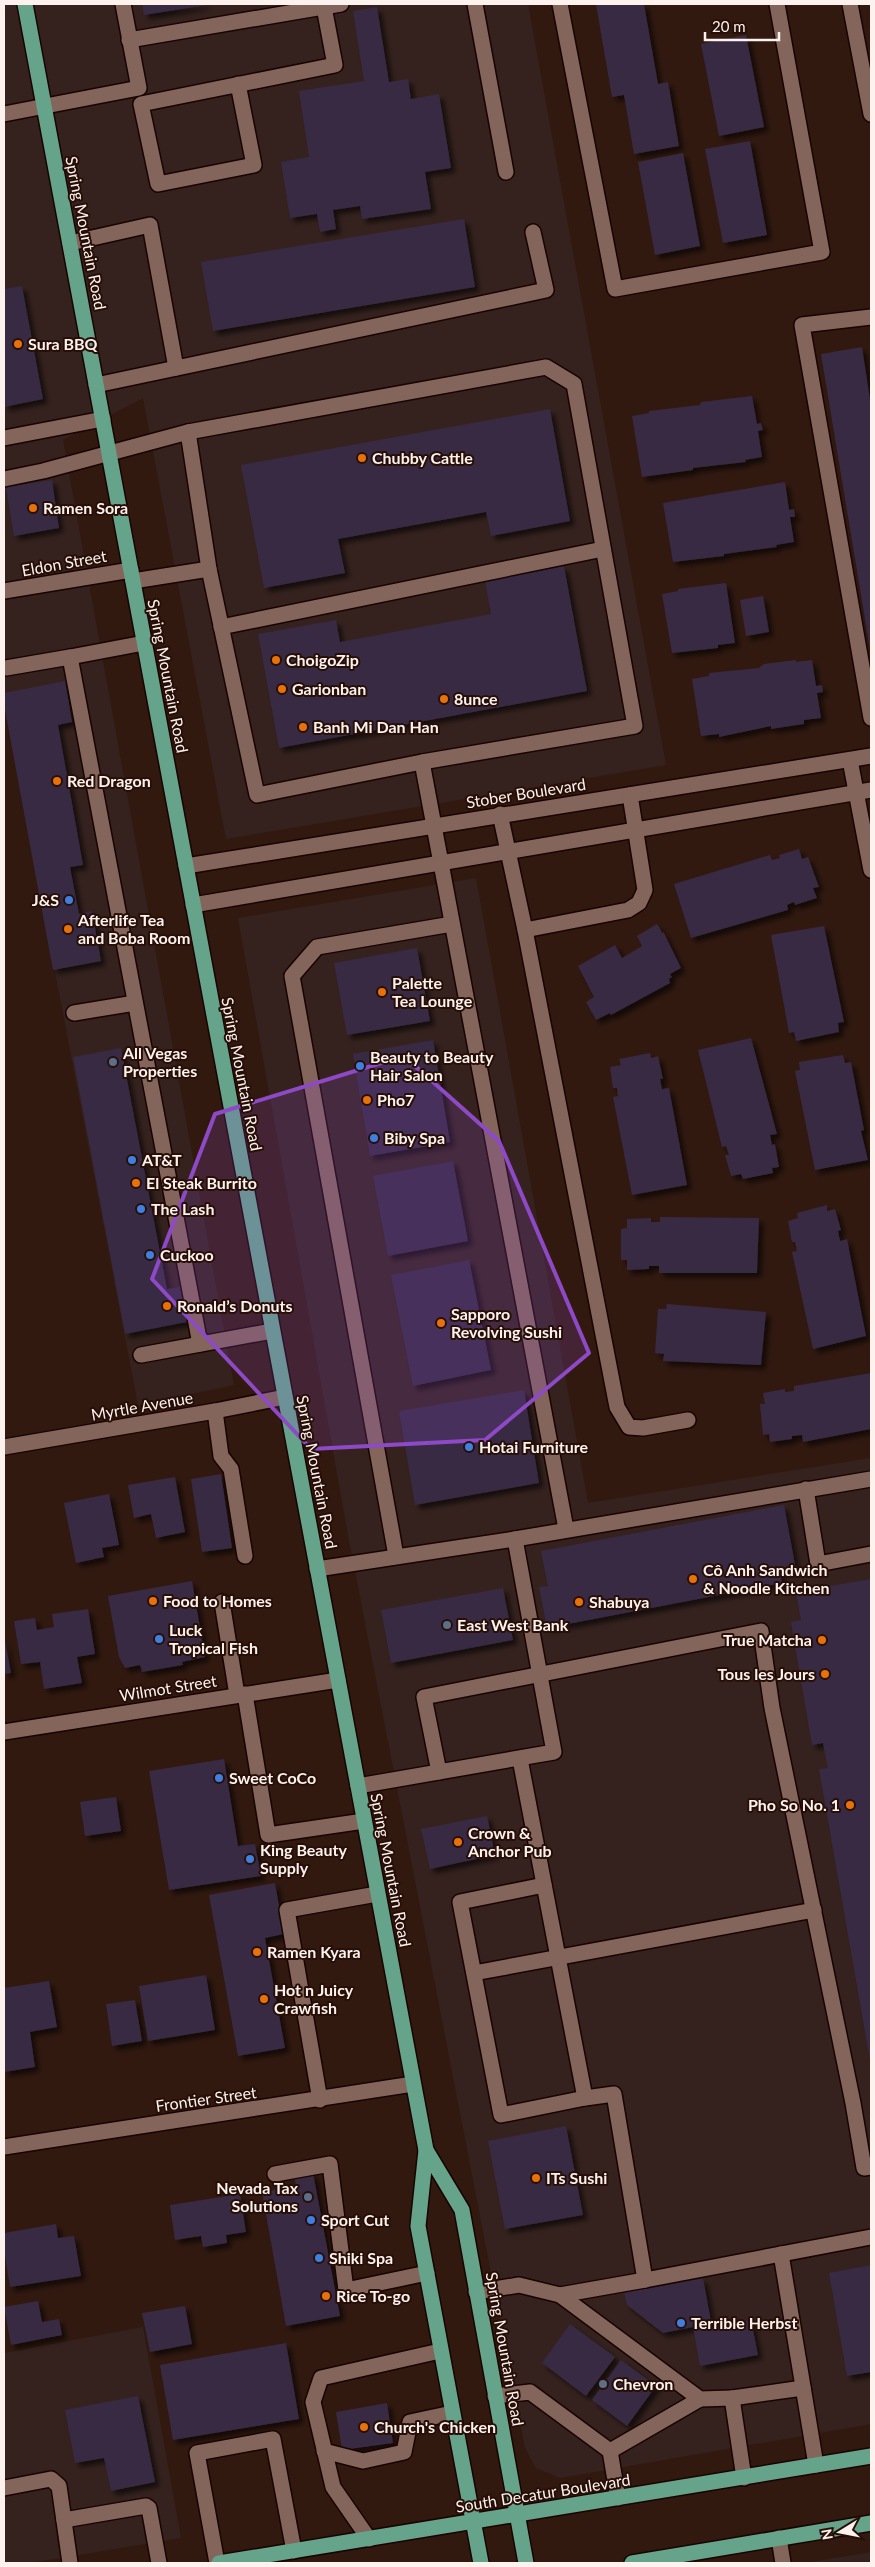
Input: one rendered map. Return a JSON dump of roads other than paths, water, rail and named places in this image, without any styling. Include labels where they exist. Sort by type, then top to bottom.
[{"type":"main road","name":"Spring Mountain Road","points":[[25,4],[426,2150],[418,2226],[481,2563]]},
{"type":"main road","name":"Spring Mountain Road","points":[[426,2150],[462,2210],[526,2563]]},
{"type":"main road","name":"South Decatur Boulevard","points":[[218,2563],[871,2456]]},
{"type":"main road","points":[[632,2563],[668,2560],[779,2538],[871,2523]]},
{"type":"street","points":[[124,4],[158,184],[254,165],[238,84]]},
{"type":"street","points":[[130,40],[341,4]]},
{"type":"street","points":[[475,4],[506,172]]},
{"type":"street","points":[[560,4],[616,289],[822,252],[776,4]]},
{"type":"street","points":[[850,4],[871,114]]},
{"type":"street","points":[[142,104],[335,65],[324,7]]},
{"type":"street","points":[[4,114],[139,88]]},
{"type":"street","points":[[70,243],[150,225],[176,368]]},
{"type":"street","points":[[96,385],[546,290],[533,232]]},
{"type":"street","points":[[871,317],[802,325],[871,718]]},
{"type":"street","points":[[4,479],[43,471],[188,432],[546,367],[574,384],[635,726],[422,762],[257,795],[221,627],[188,432]]},
{"type":"street","points":[[4,438],[103,419]]},
{"type":"street","points":[[221,627],[603,549]]},
{"type":"street","name":"Eldon Street","points":[[4,592],[132,576],[210,569]]},
{"type":"street","points":[[6,668],[144,643]]},
{"type":"street","points":[[70,657],[200,1344]]},
{"type":"street","name":"Stober Boulevard","points":[[186,866],[500,814],[871,756]]},
{"type":"street","points":[[850,760],[864,792],[871,870]]},
{"type":"street","points":[[422,762],[566,1530]]},
{"type":"street","points":[[193,905],[442,861],[635,832],[864,792]]},
{"type":"street","points":[[525,930],[628,910],[639,903],[645,890],[630,795]]},
{"type":"street","points":[[500,814],[525,930],[617,1407],[629,1427],[643,1428],[688,1420]]},
{"type":"street","points":[[396,1556],[292,976],[317,947],[452,924]]},
{"type":"street","points":[[74,1013],[135,1003]]},
{"type":"street","points":[[141,1355],[272,1331]]},
{"type":"street","name":"Myrtle Avenue","points":[[4,1447],[215,1412],[285,1397]]},
{"type":"street","points":[[215,1412],[221,1456],[231,1469],[245,1556]]},
{"type":"street","points":[[317,1569],[515,1539],[871,1479]]},
{"type":"street","points":[[806,1490],[818,1564],[871,1554]]},
{"type":"street","points":[[358,1786],[554,1752],[515,1539]]},
{"type":"street","points":[[222,1602],[268,1835],[364,1821]]},
{"type":"street","points":[[439,1772],[424,1697],[761,1631],[772,1708],[854,2103],[864,2168],[871,2167]]},
{"type":"street","name":"Wilmot Street","points":[[4,1732],[338,1680]]},
{"type":"street","points":[[520,1759],[584,2098]]},
{"type":"street","points":[[544,1885],[460,1902],[502,2115],[584,2098],[614,2094],[645,2280]]},
{"type":"street","points":[[320,2100],[287,1910],[378,1894]]},
{"type":"street","points":[[474,1973],[814,1910]]},
{"type":"street","name":"Frontier Street","points":[[4,2147],[320,2100],[413,2084]]},
{"type":"street","points":[[275,2174],[330,2164],[346,2290],[427,2273]]},
{"type":"street","points":[[560,2295],[871,2237]]},
{"type":"street","points":[[781,2254],[816,2466]]},
{"type":"street","points":[[476,2292],[519,2284],[560,2295],[700,2399]]},
{"type":"street","points":[[368,2539],[333,2487],[313,2402],[322,2378],[440,2351]]},
{"type":"street","points":[[610,2451],[700,2399],[732,2398],[803,2388]]},
{"type":"street","points":[[495,2396],[530,2392],[610,2451],[618,2498]]},
{"type":"street","points":[[732,2398],[744,2478]]},
{"type":"street","points":[[324,2451],[363,2460],[404,2452],[410,2422],[452,2413]]},
{"type":"street","points":[[218,2563],[197,2453],[273,2439],[294,2551]]},
{"type":"street","points":[[4,2488],[51,2479],[59,2486],[70,2563]]},
{"type":"street","points":[[64,2520],[146,2506],[150,2508],[159,2563]]},
{"type":"street","points":[[779,2538],[783,2563]]},
{"type":"place","name":"Sura BBQ","points":[[18,344]]},
{"type":"place","name":"Chubby Cattle","points":[[362,458]]},
{"type":"place","name":"Ramen Sora","points":[[33,508]]},
{"type":"place","name":"ChoigoZip","points":[[276,660]]},
{"type":"place","name":"Garionban","points":[[282,689]]},
{"type":"place","name":"8unce","points":[[444,699]]},
{"type":"place","name":"Banh Mi Dan Han","points":[[303,727]]},
{"type":"place","name":"Red Dragon","points":[[57,781]]},
{"type":"place","name":"J&S","points":[[69,900]]},
{"type":"place","name":"Afterlife Tea and Boba Room","points":[[68,929]]},
{"type":"place","name":"Palette Tea Lounge","points":[[382,992]]},
{"type":"place","name":"All Vegas Properties","points":[[113,1062]]},
{"type":"place","name":"Beauty to Beauty Hair Salon","points":[[360,1066]]},
{"type":"place","name":"Pho7","points":[[367,1100]]},
{"type":"place","name":"Biby Spa","points":[[374,1138]]},
{"type":"place","name":"AT&T","points":[[132,1160]]},
{"type":"place","name":"El Steak Burrito","points":[[136,1183]]},
{"type":"place","name":"The Lash","points":[[141,1209]]},
{"type":"place","name":"Cuckoo","points":[[150,1255]]},
{"type":"place","name":"Ronald’s Donuts","points":[[167,1306]]},
{"type":"place","name":"Sapporo Revolving Sushi","points":[[441,1323]]},
{"type":"place","name":"Hotai Furniture","points":[[469,1447]]},
{"type":"place","name":"Cô Anh Sandwich & Noodle Kitchen","points":[[693,1579]]},
{"type":"place","name":"Food to Homes","points":[[153,1601]]},
{"type":"place","name":"Shabuya","points":[[579,1602]]},
{"type":"place","name":"East West Bank","points":[[447,1625]]},
{"type":"place","name":"Luck Tropical Fish","points":[[159,1639]]},
{"type":"place","name":"True Matcha","points":[[822,1640]]},
{"type":"place","name":"Tous les Jours","points":[[825,1674]]},
{"type":"place","name":"Sweet CoCo","points":[[219,1778]]},
{"type":"place","name":"Pho So No. 1","points":[[850,1805]]},
{"type":"place","name":"Crown & Anchor Pub","points":[[458,1842]]},
{"type":"place","name":"King Beauty Supply","points":[[250,1859]]},
{"type":"place","name":"Ramen Kyara","points":[[257,1952]]},
{"type":"place","name":"Hot n Juicy Crawfish","points":[[264,1999]]},
{"type":"place","name":"ITs Sushi","points":[[536,2178]]},
{"type":"place","name":"Nevada Tax Solutions","points":[[308,2197]]},
{"type":"place","name":"Sport Cut","points":[[311,2220]]},
{"type":"place","name":"Shiki Spa","points":[[319,2258]]},
{"type":"place","name":"Rice To-go","points":[[326,2296]]},
{"type":"place","name":"Terrible Herbst","points":[[681,2323]]},
{"type":"place","name":"Chevron","points":[[603,2384]]},
{"type":"place","name":"Church's Chicken","points":[[364,2427]]}]
